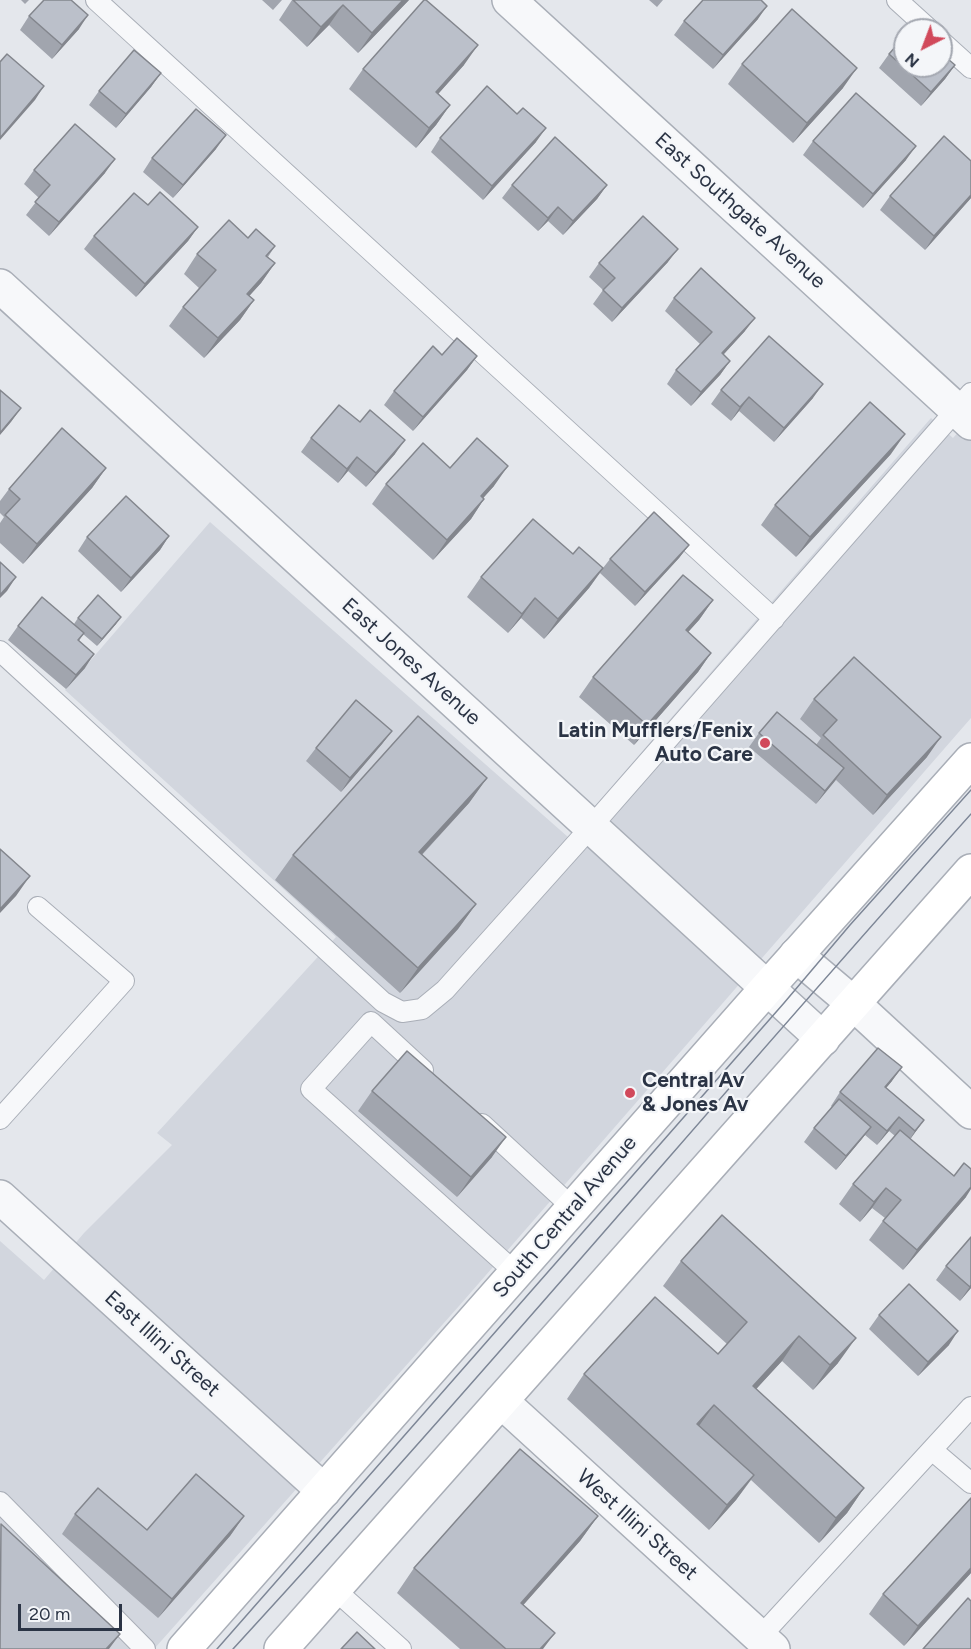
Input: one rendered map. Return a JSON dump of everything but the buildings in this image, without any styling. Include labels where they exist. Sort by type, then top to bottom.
[{"type":"main road","name":"South Central Avenue","points":[[184,1649],[971,760]]},
{"type":"main road","points":[[281,1649],[971,872]]},
{"type":"street","name":"East Southgate Avenue","points":[[509,0],[966,408]]},
{"type":"street","name":"East Jones Avenue","points":[[0,286],[823,1039]]},
{"type":"street","points":[[796,955],[854,1004],[971,1112]]},
{"type":"street","name":"East Illini Street","points":[[0,1197],[324,1491]]},
{"type":"street","name":"West Illini Street","points":[[501,1401],[767,1643]]},
{"type":"lane","points":[[96,0],[774,619]]},
{"type":"lane","points":[[897,0],[917,18]]},
{"type":"lane","points":[[953,52],[971,68]]},
{"type":"lane","points":[[0,651],[383,1002],[402,1012],[422,1009],[445,990],[774,619],[966,408]]},
{"type":"lane","points":[[0,1119],[124,981],[38,907]]},
{"type":"lane","points":[[433,1078],[371,1022],[311,1089],[516,1273]]},
{"type":"lane","points":[[468,1111],[573,1208]]},
{"type":"lane","points":[[767,1643],[971,1407]]},
{"type":"lane","points":[[932,1450],[971,1484]]},
{"type":"lane","points":[[0,1502],[145,1649]]},
{"type":"lane","points":[[334,1589],[401,1649]]},
{"type":"shaded area","points":[[931,418],[953,438],[971,418],[971,718],[459,1306],[154,1649],[0,1649],[0,1241],[44,1280],[84,1233],[172,1145],[157,1133],[336,937],[65,690],[210,522],[568,837]]},
{"type":"tram line","points":[[217,1649],[850,925],[971,790]]},
{"type":"tram line","points":[[233,1649],[420,1442],[971,814]]},
{"type":"place","name":"Latin Mufflers/Fenix Auto Care","points":[[765,743]]},
{"type":"place","name":"Central Av & Jones Av","points":[[630,1093]]}]
